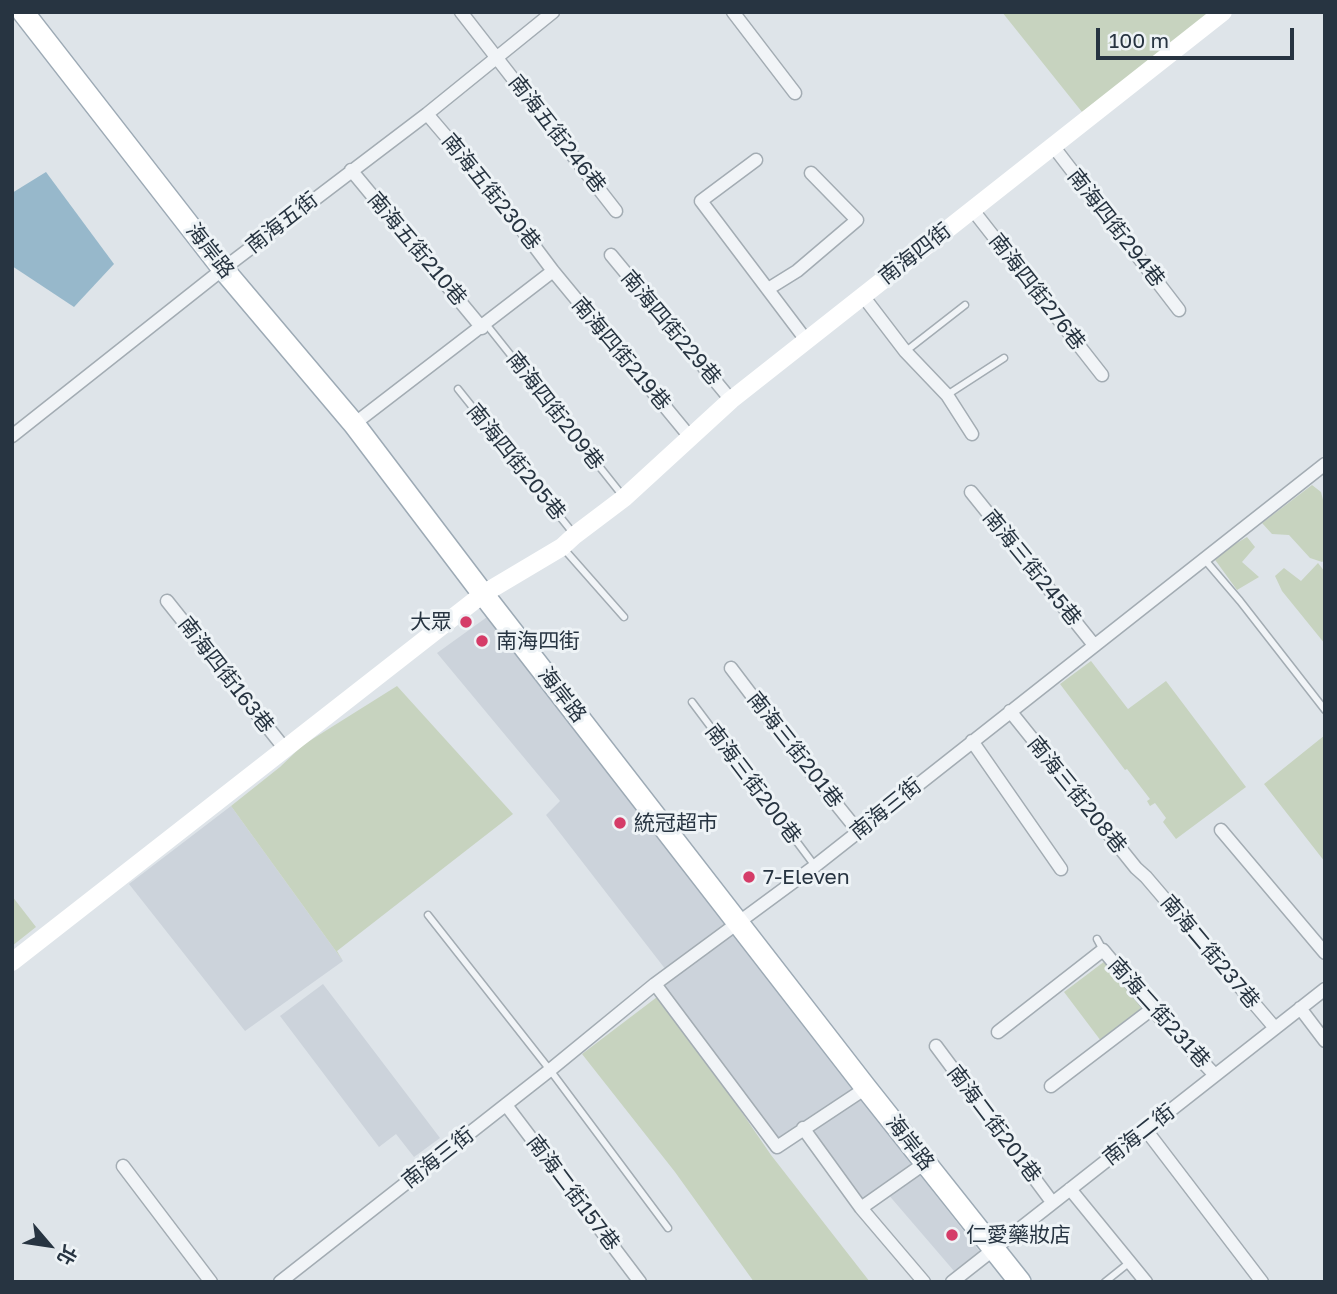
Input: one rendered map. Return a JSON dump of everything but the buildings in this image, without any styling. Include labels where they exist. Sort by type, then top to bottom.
[{"type":"main road","name":"海岸路","points":[[23,12],[223,269],[354,424],[866,1088],[1020,1282]]},
{"type":"street","name":"南海五街246巷","points":[[461,12],[616,211]]},
{"type":"street","name":"南海五街","points":[[12,436],[223,269],[427,114],[553,12]]},
{"type":"street","points":[[733,12],[795,93]]},
{"type":"street","name":"南海四街","points":[[12,962],[483,594],[569,541],[624,498],[731,400],[1223,12]]},
{"type":"street","name":"南海五街230巷","points":[[427,114],[492,190],[553,271]]},
{"type":"street","name":"南海四街294巷","points":[[1053,146],[1179,310]]},
{"type":"street","points":[[756,160],[701,201],[806,340]]},
{"type":"street","name":"南海五街210巷","points":[[351,170],[484,326]]},
{"type":"street","points":[[768,289],[797,271],[857,219],[811,173]]},
{"type":"street","name":"南海四街276巷","points":[[972,209],[1102,375]]},
{"type":"street","name":"南海四街229巷","points":[[611,255],[731,400]]},
{"type":"street","points":[[354,424],[553,271]]},
{"type":"street","name":"南海四街219巷","points":[[553,271],[690,437]]},
{"type":"street","points":[[863,296],[905,351],[947,395],[972,434]]},
{"type":"street","name":"南海三街","points":[[280,1282],[656,984],[815,866],[1325,464]]},
{"type":"street","name":"南海三街245巷","points":[[971,492],[1094,645]]},
{"type":"street","name":"南海四街163巷","points":[[167,601],[285,750]]},
{"type":"street","name":"南海三街201巷","points":[[731,668],[858,831]]},
{"type":"street","name":"南海三街208巷","points":[[1010,711],[1146,877]]},
{"type":"street","points":[[972,741],[1061,869]]},
{"type":"street","points":[[1221,830],[1325,953]]},
{"type":"street","name":"南海二街237巷","points":[[1146,877],[1275,1028]]},
{"type":"street","name":"南海二街231巷","points":[[999,1031],[1100,944],[1152,1009],[1215,1075]]},
{"type":"street","points":[[656,984],[777,1147],[866,1088]]},
{"type":"street","name":"南海二街","points":[[952,1282],[1325,989]]},
{"type":"street","points":[[1300,1008],[1325,1041]]},
{"type":"street","points":[[1051,1086],[1152,1009]]},
{"type":"street","name":"南海二街201巷","points":[[936,1046],[1052,1202]]},
{"type":"street","name":"南海二街157巷","points":[[506,1105],[640,1282]]},
{"type":"street","points":[[803,1128],[861,1208],[924,1282]]},
{"type":"street","points":[[1146,1130],[1262,1282]]},
{"type":"street","points":[[861,1208],[925,1163]]},
{"type":"street","points":[[123,1166],[211,1282]]},
{"type":"street","points":[[1070,1189],[1146,1282]]},
{"type":"lane","points":[[905,351],[965,305]]},
{"type":"lane","name":"南海四街209巷","points":[[484,326],[624,498]]},
{"type":"lane","points":[[947,395],[1004,358]]},
{"type":"lane","name":"南海四街205巷","points":[[458,389],[624,617]]},
{"type":"lane","points":[[1204,558],[1325,710]]},
{"type":"lane","name":"南海三街200巷","points":[[692,702],[815,866]]},
{"type":"lane","points":[[428,915],[550,1070],[668,1228]]},
{"type":"lane","points":[[1105,1282],[1130,1262]]},
{"type":"shaded area","points":[[494,612],[734,918],[666,970],[546,815],[560,801],[437,653]]},
{"type":"shaded area","points":[[231,806],[343,961],[245,1031],[129,884]]},
{"type":"shaded area","points":[[737,928],[861,1088],[777,1143],[659,986]]},
{"type":"shaded area","points":[[323,984],[440,1138],[414,1157],[396,1134],[379,1147],[280,1016]]},
{"type":"shaded area","points":[[862,1095],[914,1166],[861,1203],[808,1128]]},
{"type":"shaded area","points":[[917,1171],[980,1252],[954,1271],[887,1193]]},
{"type":"green space","points":[[1002,12],[1213,12],[1214,13],[1082,112]]},
{"type":"green space","points":[[1312,485],[1321,492],[1325,501],[1325,560],[1322,562],[1310,558],[1289,535],[1272,534],[1262,523]]},
{"type":"green space","points":[[1247,537],[1255,547],[1242,562],[1259,577],[1237,590],[1213,557]]},
{"type":"green space","points":[[1318,563],[1325,572],[1325,644],[1282,591],[1275,576],[1284,568],[1301,581]]},
{"type":"green space","points":[[1091,661],[1128,709],[1166,681],[1246,787],[1176,839],[1163,822],[1166,818],[1155,803],[1150,806],[1147,801],[1150,799],[1060,684]]},
{"type":"green space","points":[[397,686],[513,814],[337,951],[343,961],[231,806],[303,745]]},
{"type":"green space","points":[[1325,735],[1325,862],[1264,784]]},
{"type":"green space","points":[[12,896],[36,927],[12,946]]},
{"type":"green space","points":[[1105,961],[1144,1006],[1101,1041],[1064,992]]},
{"type":"green space","points":[[661,994],[771,1155],[870,1282],[754,1282],[675,1172],[582,1054]]},
{"type":"water","points":[[46,172],[114,264],[74,307],[12,266],[12,193]]},
{"type":"place","name":"大眾","points":[[466,622]]},
{"type":"place","name":"南海四街","points":[[482,641]]},
{"type":"place","name":"統冠超市","points":[[620,823]]},
{"type":"place","name":"7-Eleven","points":[[749,877]]},
{"type":"place","name":"仁愛藥妝店","points":[[952,1235]]}]
